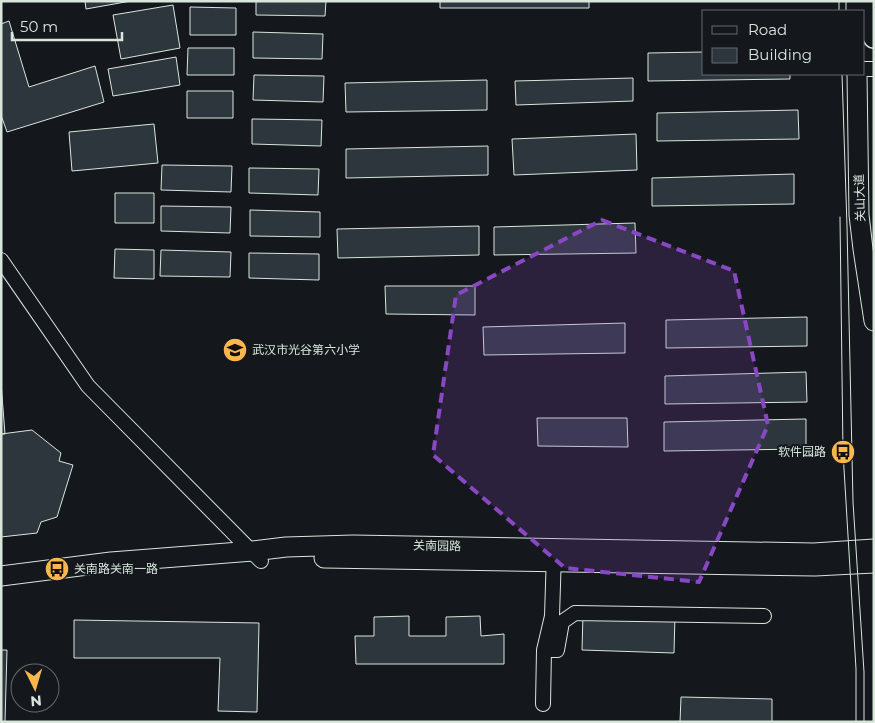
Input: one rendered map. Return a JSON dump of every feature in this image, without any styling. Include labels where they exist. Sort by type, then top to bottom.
[{"type":"main road","points":[[873,1],[874,37]]},
{"type":"main road","name":"关山大道","points":[[857,75],[860,215],[874,321]]},
{"type":"main road","name":"关南园路","points":[[1,586],[112,571],[257,556],[286,547],[354,545],[815,566],[874,563]]},
{"type":"main road","name":"关南园路","points":[[554,555],[814,553],[874,549]]},
{"type":"main road","name":"关南园路","points":[[1,576],[111,562],[257,556]]},
{"type":"street","points":[[1,260],[88,386],[257,556]]},
{"type":"street","points":[[543,704],[544,650],[552,616],[554,555]]},
{"type":"street","points":[[544,650],[557,650],[562,622],[575,613],[764,616]]},
{"type":"highlighted area","points":[[602,220],[734,271],[768,425],[699,582],[565,568],[433,455],[456,295]]},
{"type":"building","points":[[85,1],[131,1],[86,9]]},
{"type":"building","points":[[256,1],[326,1],[325,16],[256,15]]},
{"type":"building","points":[[440,1],[589,1],[589,8],[440,8]]},
{"type":"building","points":[[173,5],[180,48],[121,59],[113,15]]},
{"type":"building","points":[[190,7],[236,8],[236,35],[190,35]]},
{"type":"building","points":[[9,21],[29,87],[95,66],[104,102],[7,132],[1,115],[1,24]]},
{"type":"building","points":[[253,32],[323,34],[322,59],[253,58]]},
{"type":"building","points":[[188,48],[234,48],[234,75],[187,75]]},
{"type":"building","points":[[702,52],[702,75],[790,75],[790,79],[648,81],[648,53]]},
{"type":"building","points":[[176,57],[180,85],[113,96],[108,69]]},
{"type":"building","points":[[254,75],[324,76],[323,102],[253,100]]},
{"type":"building","points":[[633,78],[633,101],[516,105],[515,81]]},
{"type":"building","points":[[487,80],[487,110],[346,112],[345,83]]},
{"type":"building","points":[[187,91],[233,91],[233,118],[187,118]]},
{"type":"building","points":[[798,110],[799,139],[657,141],[657,113]]},
{"type":"building","points":[[252,119],[322,120],[321,146],[252,144]]},
{"type":"building","points":[[154,124],[158,163],[72,171],[69,132]]},
{"type":"building","points":[[636,134],[637,170],[514,175],[512,139]]},
{"type":"building","points":[[488,146],[488,175],[346,178],[346,149]]},
{"type":"building","points":[[162,165],[232,166],[231,192],[161,190]]},
{"type":"building","points":[[249,168],[319,169],[318,195],[249,193]]},
{"type":"building","points":[[794,174],[794,204],[652,206],[652,178]]},
{"type":"building","points":[[115,193],[154,193],[154,223],[115,223]]},
{"type":"building","points":[[161,206],[231,207],[230,233],[161,231]]},
{"type":"building","points":[[250,210],[320,212],[320,237],[250,236]]},
{"type":"building","points":[[635,223],[636,253],[494,255],[494,227]]},
{"type":"building","points":[[479,226],[479,255],[338,258],[337,229]]},
{"type":"building","points":[[115,249],[154,250],[154,279],[114,278]]},
{"type":"building","points":[[161,250],[231,252],[230,277],[160,276]]},
{"type":"building","points":[[249,253],[319,254],[319,280],[249,278]]},
{"type":"building","points":[[385,286],[475,286],[475,315],[386,314]]},
{"type":"building","points":[[807,317],[807,346],[666,348],[666,320]]},
{"type":"building","points":[[625,323],[625,353],[484,355],[483,327]]},
{"type":"building","points":[[806,372],[807,402],[665,404],[665,376]]},
{"type":"building","points":[[1,383],[5,434],[1,434]]},
{"type":"building","points":[[537,418],[627,418],[628,447],[538,446]]},
{"type":"building","points":[[806,419],[806,449],[664,451],[664,422]]},
{"type":"building","points":[[32,430],[61,453],[59,461],[73,465],[57,517],[41,522],[37,533],[1,537],[1,434]]},
{"type":"building","points":[[583,613],[675,615],[674,653],[582,650]]},
{"type":"building","points":[[409,616],[409,636],[446,636],[446,617],[480,616],[481,636],[504,634],[504,664],[356,664],[355,636],[374,636],[374,617]]},
{"type":"building","points":[[74,620],[259,623],[257,712],[218,711],[220,658],[74,658]]},
{"type":"building","points":[[1,650],[7,650],[5,722],[1,722]]},
{"type":"building","points":[[681,697],[772,699],[772,722],[680,722]]},
{"type":"tram line","points":[[839,1],[839,10]]},
{"type":"tram line","points":[[842,75],[853,502],[864,672],[864,722]]},
{"type":"tram line","points":[[840,217],[843,452],[856,669],[856,722]]},
{"type":"place","name":"武汉市光谷第六小学","points":[[235,350]]},
{"type":"place","name":"软件园路","points":[[843,452]]},
{"type":"place","name":"关南路关南一路","points":[[57,569]]}]
